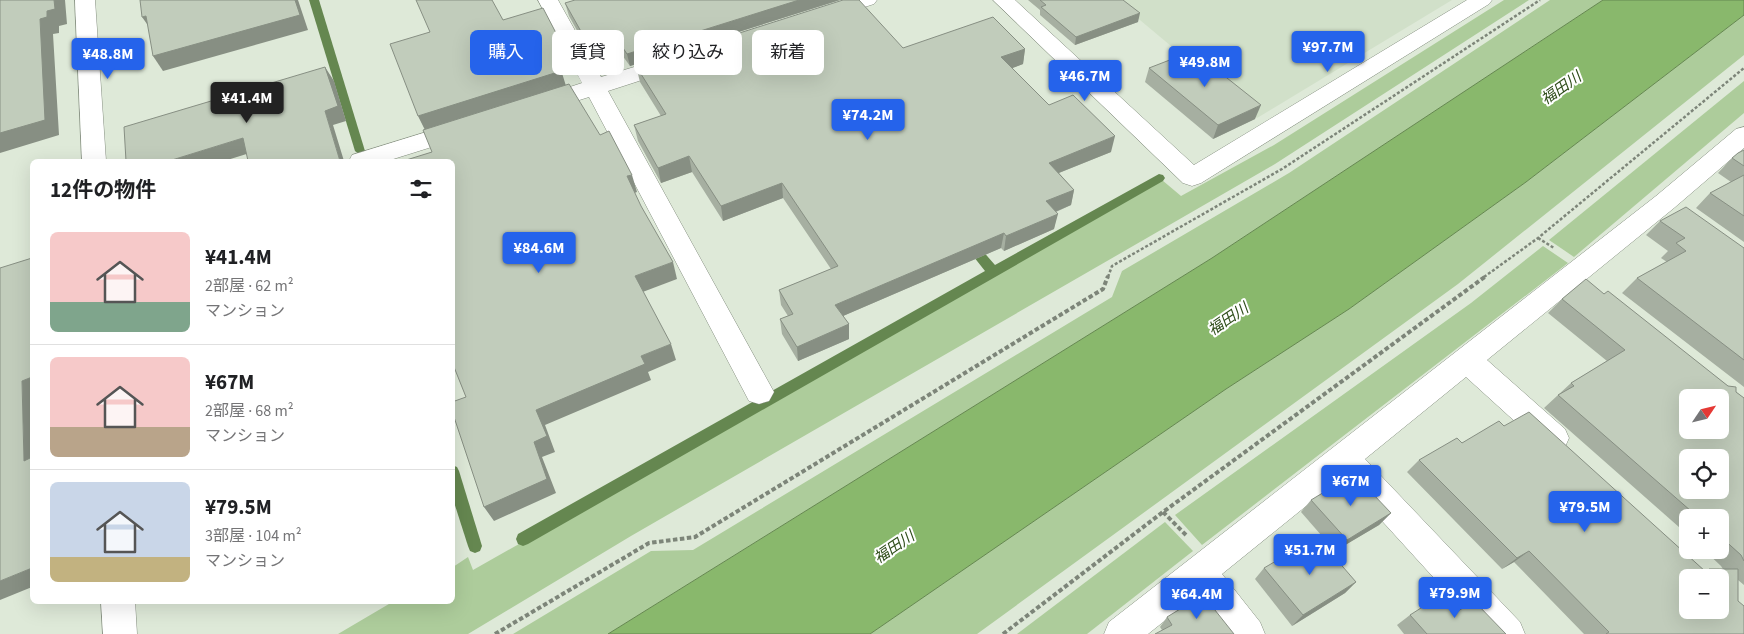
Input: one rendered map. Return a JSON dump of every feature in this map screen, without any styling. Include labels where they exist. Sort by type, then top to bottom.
[{"type":"street","points":[[85,0],[94,159]]},
{"type":"street","points":[[548,0],[760,392]]},
{"type":"street","points":[[811,18],[867,0]]},
{"type":"street","points":[[1003,0],[1192,177],[1482,0]]},
{"type":"street","points":[[522,110],[634,75]]},
{"type":"street","points":[[367,159],[484,122]]},
{"type":"street","points":[[1121,634],[1665,202],[1744,135]]},
{"type":"street","points":[[1665,202],[1689,219]]},
{"type":"street","points":[[1576,273],[1598,291]]},
{"type":"street","points":[[1466,359],[1576,458]]},
{"type":"street","points":[[1343,457],[1508,634]]},
{"type":"street","points":[[1199,571],[1248,634]]},
{"type":"street","points":[[118,604],[120,634]]},
{"type":"path","points":[[495,634],[649,543],[694,538],[1103,289],[1112,266],[1282,169],[1540,0]]},
{"type":"path","points":[[1003,634],[1163,512],[1538,238],[1744,68]]},
{"type":"shaded area","points":[[1116,0],[1452,0],[1257,118]]},
{"type":"shaded area","points":[[1504,0],[1529,0],[1275,164],[631,536],[468,634],[338,634],[389,604],[455,604],[455,566],[468,557],[473,570],[1162,180],[1181,196],[1274,145]]},
{"type":"shaded area","points":[[1550,0],[1603,0],[1212,258],[608,634],[513,634],[651,551],[693,550],[1112,297],[1122,271],[1289,173]]},
{"type":"shaded area","points":[[1744,15],[1744,55],[1458,284],[977,634],[870,634],[1226,389],[1349,309],[1526,182]]},
{"type":"shaded area","points":[[1744,81],[1744,113],[1574,257],[1549,240]]},
{"type":"shaded area","points":[[1543,246],[1568,263],[1202,545],[1175,515],[1471,303]]},
{"type":"shaded area","points":[[1165,522],[1193,551],[1087,634],[1017,634]]},
{"type":"water","name":"福田川","points":[[1603,0],[1744,0],[1744,15],[1526,182],[1349,309],[1226,389],[870,634],[608,634],[1212,258]]},
{"type":"building","points":[[0,0],[54,0],[55,9],[47,11],[47,17],[40,19],[45,120],[0,133]]},
{"type":"building","points":[[140,0],[295,0],[300,15],[153,56],[146,16],[142,17]]},
{"type":"building","points":[[416,0],[492,0],[503,20],[543,8],[554,30],[552,30],[552,74],[418,116],[390,44],[430,32]]},
{"type":"building","points":[[575,0],[799,0],[703,30],[634,30],[634,52],[627,54],[624,50],[624,30],[580,30],[565,3]]},
{"type":"building","points":[[843,0],[859,0],[903,48],[993,17],[1025,49],[1001,57],[1049,105],[1073,95],[1115,136],[1049,163],[1074,190],[1046,201],[1058,214],[1006,236],[1004,233],[835,305],[849,324],[797,347],[780,319],[793,314],[779,290],[838,266],[782,183],[721,206],[689,156],[658,168],[634,125],[666,114],[642,75],[742,75],[742,32]]},
{"type":"building","points":[[1040,0],[1123,0],[1140,13],[1076,37],[1041,7],[1046,5]]},
{"type":"building","points":[[1193,51],[1261,105],[1218,125],[1149,68]]},
{"type":"building","points":[[325,67],[338,106],[325,111],[339,159],[248,159],[243,138],[175,159],[126,159],[124,127]]},
{"type":"building","points":[[569,84],[600,135],[609,131],[632,175],[627,176],[641,206],[673,262],[635,276],[671,344],[641,356],[645,364],[536,410],[547,436],[534,442],[547,479],[484,507],[455,420],[455,401],[466,397],[455,370],[455,159],[409,159],[432,152],[423,130]]},
{"type":"building","points":[[1744,150],[1744,166],[1732,158]]},
{"type":"building","points":[[1744,175],[1744,216],[1710,193]]},
{"type":"building","points":[[1686,207],[1744,248],[1744,360],[1637,278],[1686,251],[1676,243],[1685,238],[1660,221]]},
{"type":"building","points":[[30,259],[30,378],[22,381],[24,461],[30,458],[30,569],[0,581],[0,268]]},
{"type":"building","points":[[1586,279],[1604,294],[1608,291],[1728,386],[1736,387],[1736,392],[1744,398],[1744,561],[1741,555],[1729,544],[1729,509],[1689,509],[1558,395],[1574,386],[1571,383],[1625,350],[1562,299]]},
{"type":"building","points":[[1529,412],[1679,548],[1679,559],[1692,559],[1703,569],[1679,569],[1679,619],[1729,619],[1729,569],[1738,569],[1738,601],[1744,606],[1744,634],[1606,634],[1609,632],[1529,551],[1517,558],[1419,460],[1457,438],[1462,443],[1499,421],[1504,426]]},
{"type":"building","points":[[1354,474],[1391,513],[1347,540],[1311,500]]},
{"type":"building","points":[[1317,537],[1356,582],[1303,615],[1264,568]]},
{"type":"building","points":[[1443,594],[1458,611],[1474,601],[1506,634],[1427,634],[1410,615]]},
{"type":"building","points":[[1203,595],[1234,634],[1155,634],[1172,625],[1167,617]]},
{"type":"waterway","points":[[314,0],[360,151]]},
{"type":"waterway","points":[[993,272],[1159,178]]},
{"type":"waterway","points":[[970,244],[993,272]]},
{"type":"waterway","points":[[523,539],[993,272]]},
{"type":"waterway","points":[[455,481],[475,546]]}]
